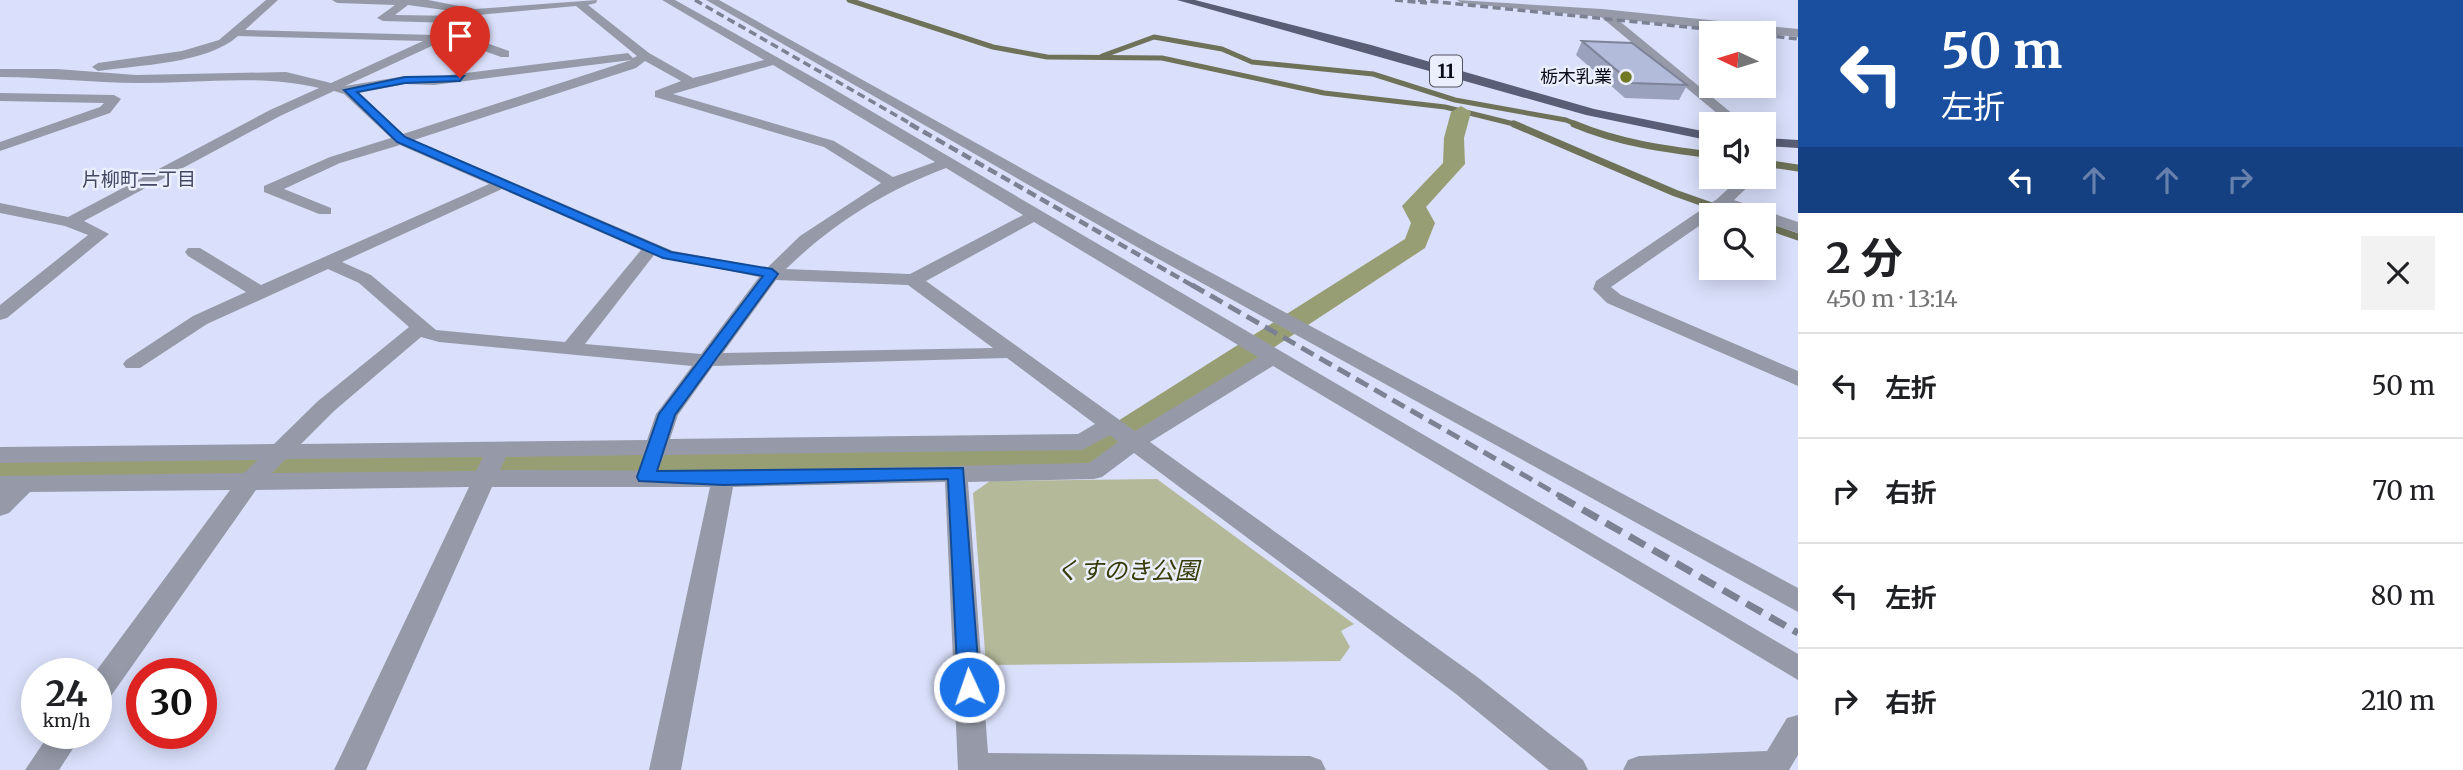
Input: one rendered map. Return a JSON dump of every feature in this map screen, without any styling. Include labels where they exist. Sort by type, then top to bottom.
[{"type":"main road","name":"11","points":[[1182,0],[1314,33],[1552,103],[1657,128],[1699,135]]},
{"type":"main road","points":[[1776,143],[1798,144]]},
{"type":"street","points":[[57,73],[183,55],[223,43],[238,33],[273,0]]},
{"type":"street","points":[[337,0],[418,1],[462,5],[470,16]]},
{"type":"street","points":[[418,1],[383,18],[470,16],[597,0]]},
{"type":"street","points":[[667,0],[775,61],[1798,668]]},
{"type":"street","points":[[711,0],[1150,247],[1798,601]]},
{"type":"street","points":[[1462,0],[1798,33]]},
{"type":"street","points":[[1587,0],[1723,112]]},
{"type":"street","points":[[578,2],[645,55],[691,82]]},
{"type":"street","points":[[70,222],[334,85],[443,36],[470,16]]},
{"type":"street","points":[[238,33],[443,36],[505,54]]},
{"type":"street","points":[[349,90],[405,80],[434,81],[645,55]]},
{"type":"street","points":[[325,211],[270,189],[335,160],[632,65],[645,55]]},
{"type":"street","points":[[775,61],[691,82],[660,94],[830,144],[892,183]]},
{"type":"street","points":[[0,87],[27,72]]},
{"type":"street","points":[[0,73],[57,73],[136,79],[286,76],[334,85],[349,90],[401,140],[667,255],[772,274],[914,280],[1035,215]]},
{"type":"street","points":[[0,97],[114,99],[105,110],[4,143]]},
{"type":"street","points":[[646,477],[667,414],[772,274],[806,240],[892,183],[946,163]]},
{"type":"street","points":[[132,364],[172,335],[503,183]]},
{"type":"street","points":[[1737,189],[1723,202],[1602,285],[1602,289],[1614,299],[1798,379]]},
{"type":"street","points":[[0,208],[70,222],[100,234],[0,314]]},
{"type":"street","points":[[1776,220],[1798,228]]},
{"type":"street","points":[[571,348],[651,248]]},
{"type":"street","points":[[194,252],[261,293]]},
{"type":"street","points":[[329,263],[365,279],[430,335],[708,359],[1000,354],[1010,350]]},
{"type":"street","points":[[914,280],[1109,426],[1135,441],[1466,685],[1572,770]]},
{"type":"street","points":[[112,672],[248,483],[277,452],[388,352],[421,327]]},
{"type":"street","points":[[0,507],[12,484],[484,481],[646,477],[723,479],[1094,471],[1135,441],[1274,356]]},
{"type":"street","points":[[0,455],[1082,442],[1109,426]]},
{"type":"street","points":[[350,770],[498,449]]},
{"type":"street","points":[[956,473],[974,769],[1310,770]]},
{"type":"street","points":[[665,770],[723,479]]},
{"type":"street","points":[[1639,770],[1775,765],[1798,728]]},
{"type":"street","points":[[41,770],[56,749]]},
{"type":"green space","name":"くすのき公園","points":[[1157,479],[1354,624],[1341,631],[1350,647],[1340,661],[986,665],[973,493],[990,481]]},
{"type":"building","points":[[1582,41],[1632,43],[1687,85],[1632,83]]},
{"type":"waterway","points":[[849,0],[993,47],[1047,57],[1162,58],[1324,93],[1445,107],[1514,124]]},
{"type":"waterway","points":[[1102,56],[1154,37],[1222,49],[1252,62],[1373,74],[1455,100],[1566,120],[1578,125]]},
{"type":"waterway","points":[[0,469],[1086,456],[1416,243],[1423,223],[1414,206],[1454,164],[1454,138],[1461,112]]},
{"type":"waterway","points":[[1514,124],[1518,125]]},
{"type":"waterway","points":[[1514,124],[1703,203]]},
{"type":"waterway","points":[[1574,124],[1625,141],[1699,153]]},
{"type":"waterway","points":[[1776,165],[1798,168]]},
{"type":"waterway","points":[[1776,229],[1798,237]]},
{"type":"railway","points":[[695,0],[913,125]]},
{"type":"railway","points":[[1395,0],[1427,3]]},
{"type":"railway","points":[[1418,0],[1699,28]]},
{"type":"railway","points":[[1776,36],[1798,39]]},
{"type":"railway","points":[[910,124],[1195,287]]},
{"type":"railway","points":[[1192,285],[1562,497]]},
{"type":"railway","points":[[1559,496],[1798,633]]},
{"type":"place","name":"栃木乳業","points":[[1626,77]]},
{"type":"district","name":"片柳町二丁目","points":[[139,179]]},
{"type":"route","points":[[460,78],[405,80],[349,90],[401,140],[667,255],[772,274],[667,414],[646,477],[723,479],[956,473],[969,687]]}]
